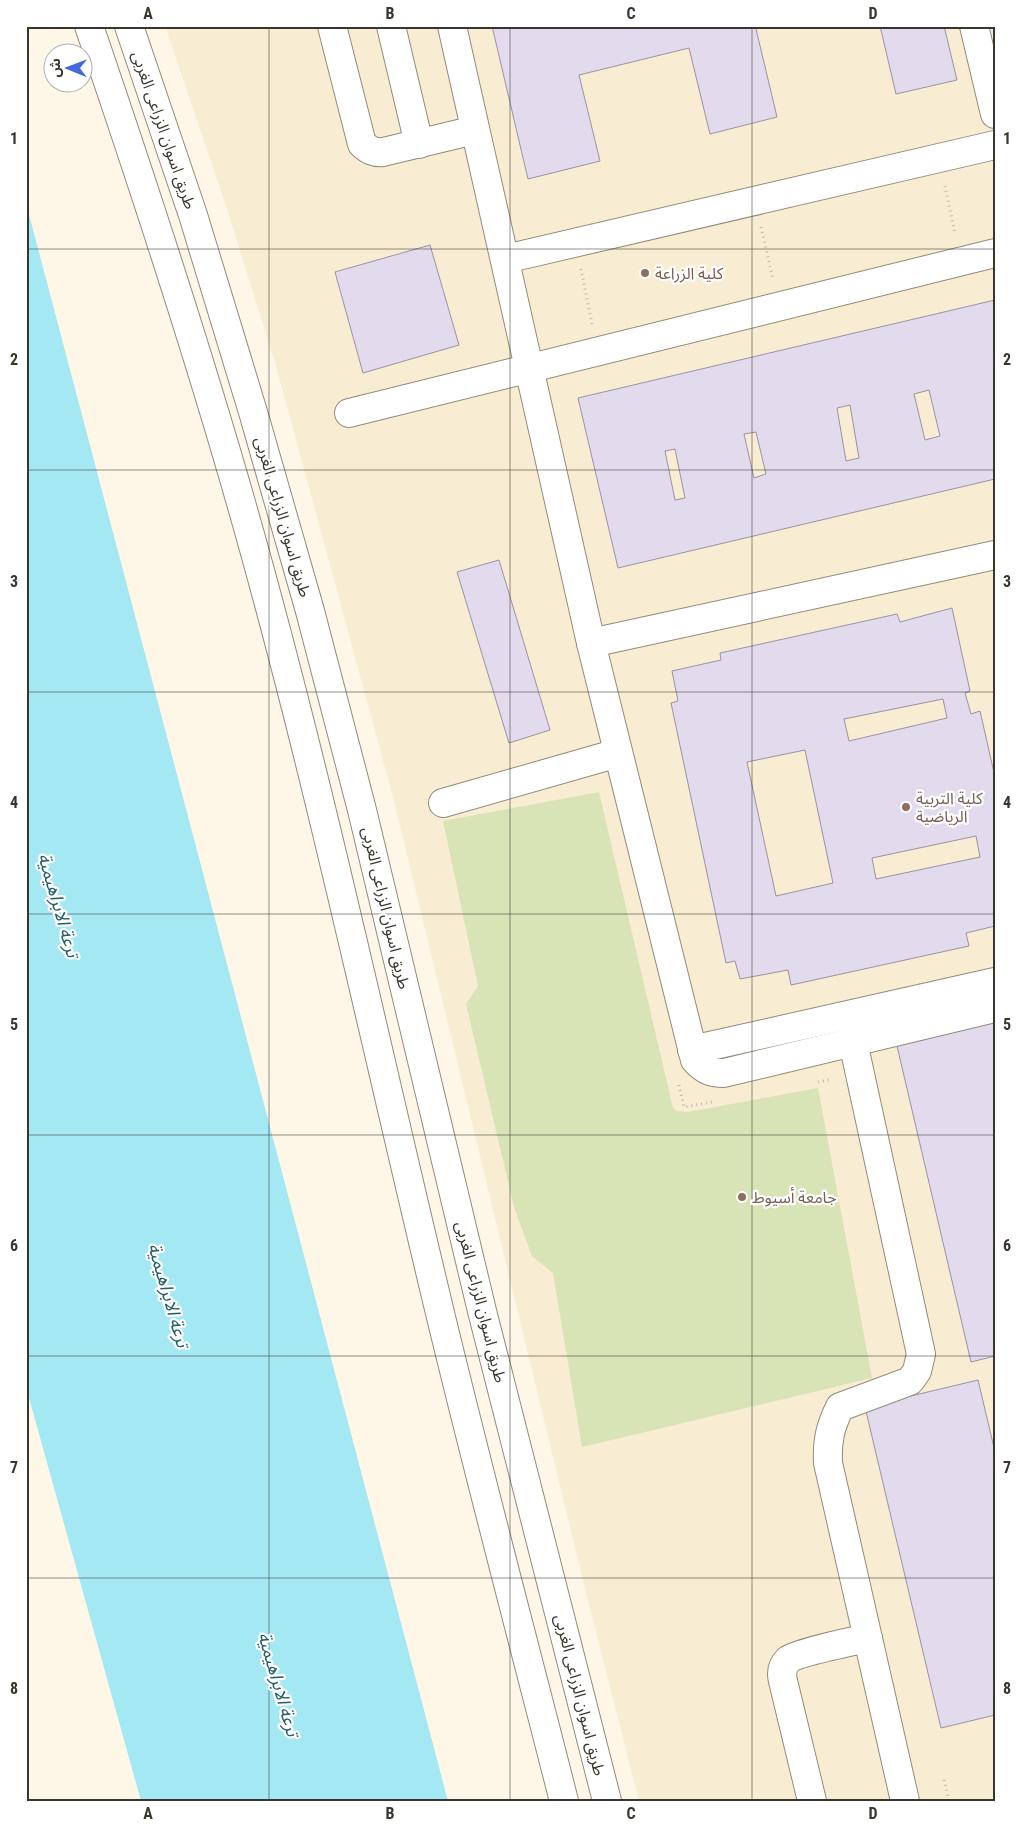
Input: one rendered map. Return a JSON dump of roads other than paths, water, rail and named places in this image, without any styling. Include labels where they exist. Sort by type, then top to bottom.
[{"type":"main road","points":[[90,26],[183,309],[234,478],[278,640],[324,819],[440,1312],[564,1801]]},
{"type":"main road","name":"طريق اسوان الزراعى الغربى","points":[[128,26],[193,215],[254,412],[310,611],[362,810],[482,1311],[606,1801]]},
{"type":"main road","points":[[332,26],[362,144],[376,153],[475,130]]},
{"type":"main road","points":[[391,26],[419,144]]},
{"type":"main road","points":[[452,26],[591,643],[695,1060],[712,1073],[724,1073],[995,1008]]},
{"type":"main road","points":[[974,26],[995,114]]},
{"type":"main road","points":[[505,259],[995,145]]},
{"type":"main road","points":[[349,413],[995,253]]},
{"type":"main road","points":[[591,643],[994,557]]},
{"type":"main road","points":[[443,803],[618,752]]},
{"type":"main road","points":[[692,1050],[995,982]]},
{"type":"main road","points":[[853,1042],[921,1354],[917,1371],[910,1381],[840,1407],[832,1422],[829,1435],[828,1464],[905,1801]]},
{"type":"main road","points":[[812,1801],[783,1681],[783,1667],[792,1657],[868,1638]]},
{"type":"water","name":"ترعة الابراهيمية","points":[[26,203],[448,1801],[141,1801],[26,1387]]},
{"type":"place","name":"كلية الزراعة","points":[[645,273]]},
{"type":"place","name":"كلية التربية الرياضية","points":[[906,807]]},
{"type":"place","name":"جامعة أسيوط","points":[[742,1197]]}]
